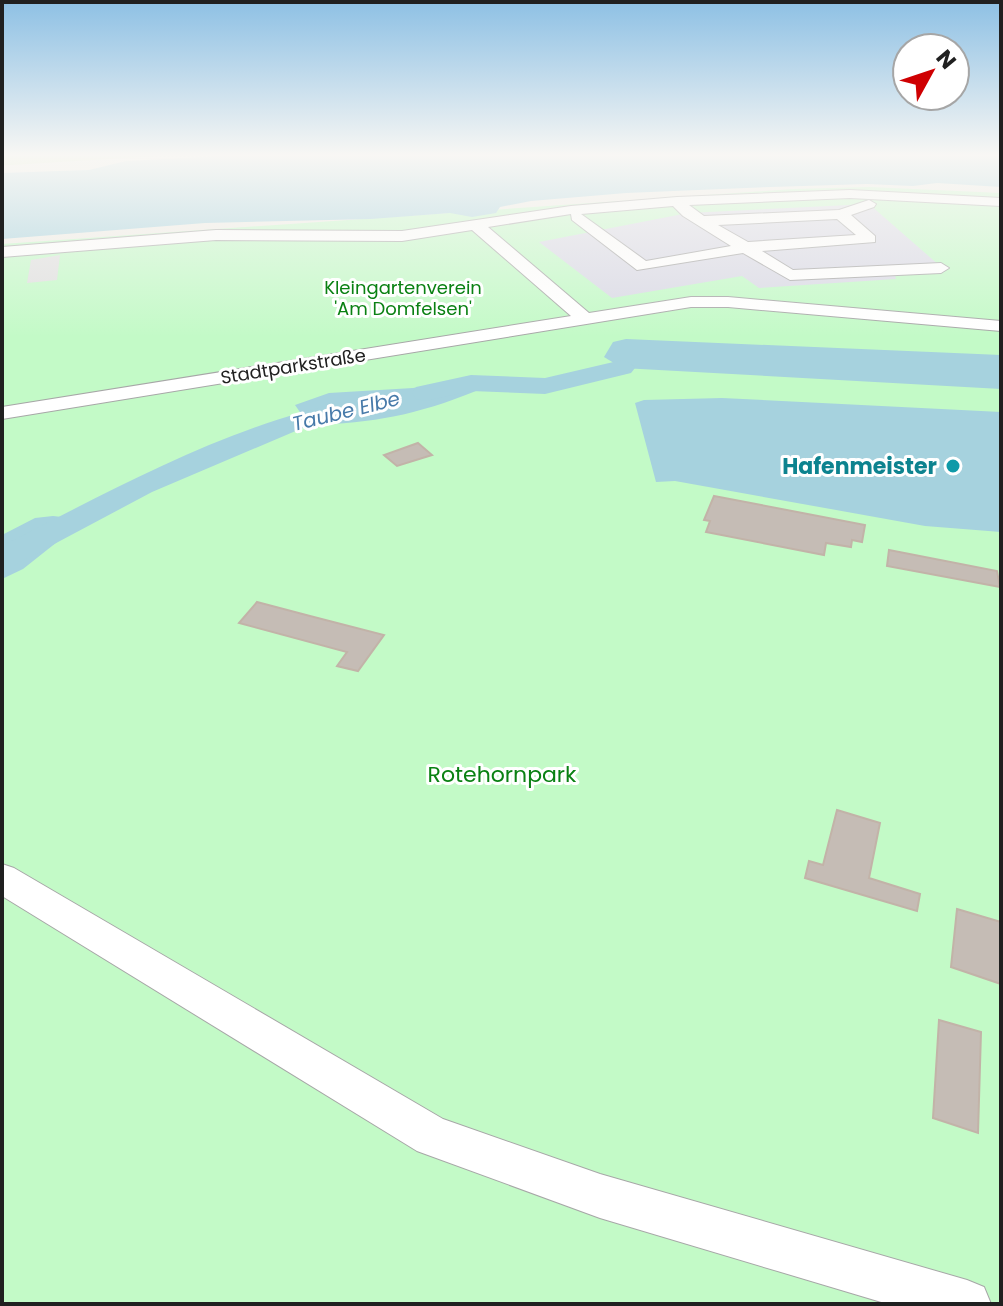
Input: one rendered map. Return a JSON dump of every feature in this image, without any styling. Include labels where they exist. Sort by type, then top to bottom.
[{"type":"street","points":[[2,252],[216,235],[402,236],[544,215]]},
{"type":"street","points":[[694,215],[790,275],[885,253]]},
{"type":"street","points":[[702,221],[822,215]]},
{"type":"street","points":[[842,215],[885,253]]},
{"type":"street","points":[[577,217],[643,267],[749,247],[885,253],[941,268]]},
{"type":"street","points":[[478,227],[584,318]]},
{"type":"street","name":"Stadtparkstraße","points":[[2,413],[663,305],[728,302],[1001,326]]},
{"type":"street","points":[[2,878],[432,1136],[600,1196],[967,1304]]},
{"type":"green space","name":"Rotehornpark","points":[[420,215],[1001,215],[1001,1304],[2,1304],[2,244]]},
{"type":"shaded area","points":[[678,215],[882,215],[940,266],[894,272],[896,279],[759,288],[742,276],[612,298],[539,242]]},
{"type":"shaded area","points":[[60,255],[57,280],[27,283],[31,260]]},
{"type":"water","points":[[2,215],[424,215],[205,223],[2,239]]},
{"type":"water","points":[[626,339],[1001,355],[1001,389],[622,368],[604,357],[613,342]]},
{"type":"water","points":[[456,381],[471,383],[476,391],[414,412],[375,420],[309,425],[295,405],[329,393],[413,388]]},
{"type":"water","points":[[722,398],[1001,412],[1001,532],[925,526],[675,481],[656,482],[635,403],[644,400]]},
{"type":"water","points":[[35,518],[71,518],[76,527],[23,569],[2,579],[2,535]]},
{"type":"building","points":[[418,443],[432,455],[397,466],[384,455]]},
{"type":"building","points":[[714,496],[865,525],[862,542],[852,540],[851,547],[826,543],[824,555],[706,532],[710,521],[704,520]]},
{"type":"building","points":[[889,550],[997,571],[1000,587],[887,566]]},
{"type":"building","points":[[257,602],[384,635],[358,671],[337,666],[347,652],[239,623]]},
{"type":"building","points":[[837,810],[880,823],[869,878],[920,894],[917,911],[805,878],[809,861],[823,865]]},
{"type":"building","points":[[957,909],[1001,922],[1001,984],[951,967]]},
{"type":"building","points":[[939,1020],[981,1032],[978,1133],[933,1118]]},
{"type":"waterway","name":"Taube Elbe","points":[[425,393],[471,383],[545,386],[622,368]]},
{"type":"waterway","name":"Taube Elbe","points":[[2,559],[142,486],[304,418],[352,408]]},
{"type":"place","name":"Hafenmeister","points":[[953,466]]},
{"type":"park label","name":"Kleingartenverein 'Am Domfelsen'","points":[[403,297]]}]
